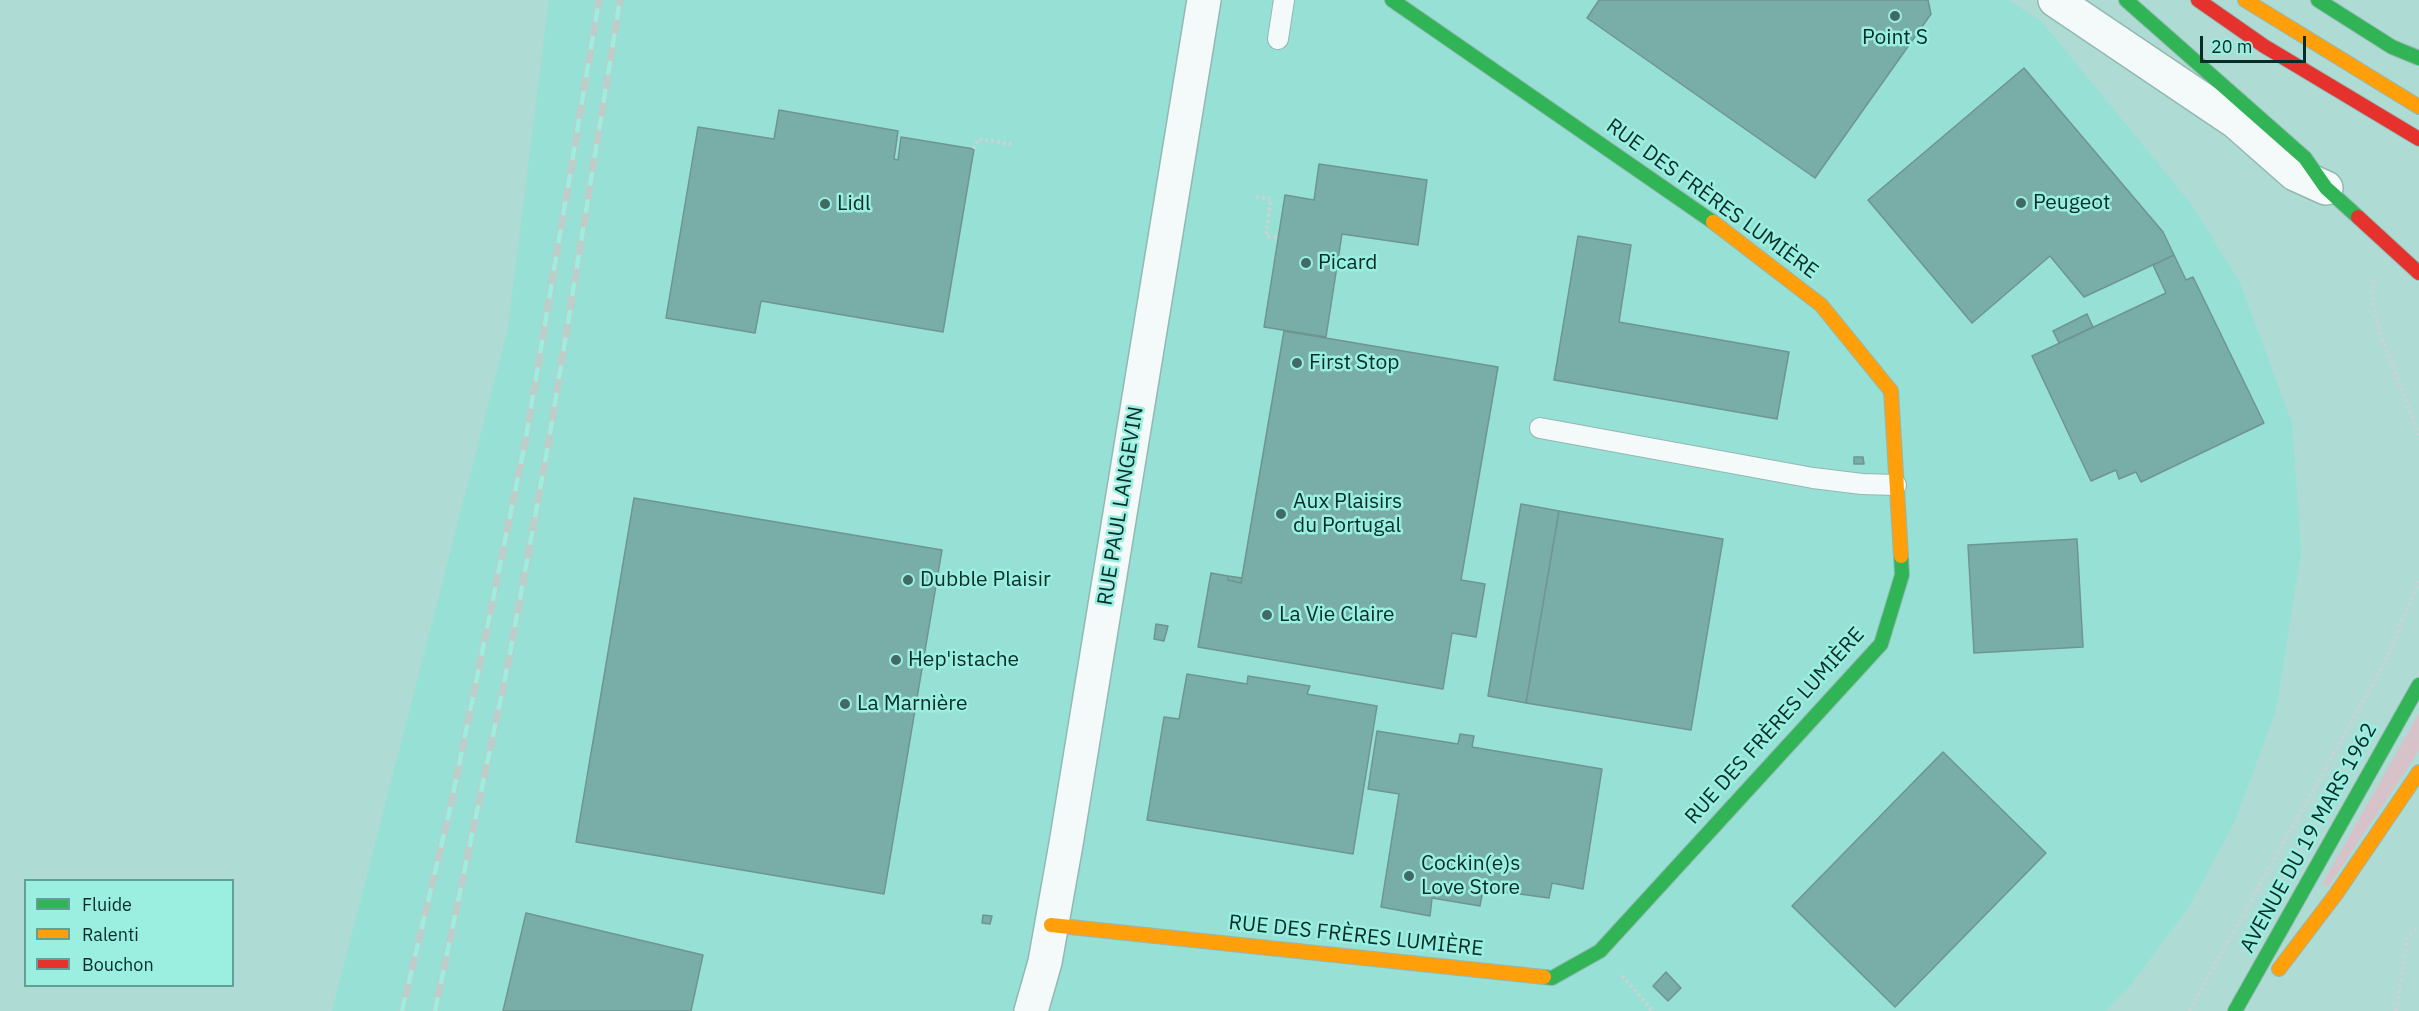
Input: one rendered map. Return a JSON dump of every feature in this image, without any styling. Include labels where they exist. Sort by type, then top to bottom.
[{"type":"street","name":"RUE PAUL LANGEVIN","points":[[1031,1011],[1045,962],[1204,0]]},
{"type":"street","name":"RUE DES FRÈRES LUMIÈRE","points":[[1051,925],[1551,978],[1600,951],[1881,644],[1902,575],[1891,391],[1821,305],[1744,243],[1392,0]]},
{"type":"street","points":[[2055,0],[2236,122],[2295,174],[2326,188]]},
{"type":"street","points":[[2126,0],[2305,158],[2326,188],[2419,273]]},
{"type":"street","points":[[2198,0],[2264,46],[2419,139]]},
{"type":"street","points":[[2245,0],[2419,107]]},
{"type":"street","points":[[2324,2],[2392,48],[2419,58]]},
{"type":"street","name":"AVENUE DU 19 MARS 1962","points":[[2235,1011],[2419,685]]},
{"type":"street","name":"AVENUE DU 19 MARS 1962","points":[[2246,1011],[2336,894],[2419,772]]},
{"type":"lane","points":[[1278,39],[1284,0]]},
{"type":"lane","points":[[1540,428],[1813,478],[1862,484],[1896,485]]},
{"type":"path","points":[[974,149],[978,139],[1012,144]]},
{"type":"path","points":[[1256,197],[1271,199],[1266,236],[1278,238]]},
{"type":"path","points":[[2374,275],[2373,305],[2381,334],[2419,435]]},
{"type":"path","points":[[2189,1011],[2385,662],[2419,581]]},
{"type":"path","points":[[2396,1011],[2408,936],[2419,928]]},
{"type":"path","points":[[1600,951],[1653,1011]]},
{"type":"shaded area","points":[[549,0],[2008,0],[2042,22],[2191,204],[2240,283],[2292,423],[2301,552],[2276,710],[2234,823],[2188,908],[2132,983],[2106,1011],[332,1011],[508,328]]},
{"type":"shaded area","points":[[2419,713],[2419,751],[2328,887],[2322,884]]},
{"type":"building","points":[[1599,0],[1928,0],[1931,14],[1815,178],[1587,18]]},
{"type":"building","points":[[2024,68],[2163,232],[2174,255],[2084,297],[2050,256],[1972,323],[1868,200]]},
{"type":"building","name":"Lidl","points":[[779,110],[898,131],[894,159],[898,160],[901,137],[974,149],[943,332],[761,301],[755,333],[666,318],[698,127],[774,139]]},
{"type":"building","name":"Picard","points":[[1319,164],[1427,180],[1418,245],[1342,234],[1326,337],[1264,327],[1285,195],[1314,200]]},
{"type":"building","points":[[1578,236],[1631,245],[1619,322],[1789,352],[1777,419],[1554,380]]},
{"type":"building","points":[[2174,255],[2186,280],[2193,277],[2264,423],[2141,482],[2136,472],[2119,479],[2116,470],[2091,481],[2032,356],[2166,293],[2153,265]]},
{"type":"building","points":[[2087,314],[2093,327],[2059,343],[2053,331]]},
{"type":"building","points":[[1284,331],[1498,367],[1461,580],[1485,584],[1476,637],[1452,633],[1443,689],[1198,647],[1211,573],[1228,576],[1228,580],[1241,583]]},
{"type":"building","points":[[1854,457],[1863,457],[1864,464],[1854,464]]},
{"type":"building","points":[[634,498],[942,550],[884,894],[576,842]]},
{"type":"building","points":[[1521,504],[1559,511],[1526,703],[1488,696]]},
{"type":"building","points":[[1559,511],[1723,539],[1691,730],[1526,703]]},
{"type":"building","points":[[2077,539],[2083,647],[1974,653],[1968,545]]},
{"type":"building","points":[[1228,576],[1242,578],[1241,583],[1228,580]]},
{"type":"building","points":[[1156,624],[1168,626],[1164,641],[1154,639]]},
{"type":"building","points":[[1187,674],[1247,684],[1248,676],[1310,686],[1307,694],[1377,706],[1353,854],[1147,820],[1164,717],[1179,719]]},
{"type":"building","points":[[1377,731],[1458,744],[1460,734],[1474,736],[1472,747],[1602,769],[1583,889],[1552,883],[1549,898],[1483,889],[1480,906],[1432,898],[1430,916],[1381,907],[1399,794],[1368,789]]},
{"type":"building","points":[[1943,752],[2046,853],[1895,1007],[1792,906]]},
{"type":"building","points":[[526,913],[703,955],[691,1011],[503,1011]]},
{"type":"building","points":[[983,915],[992,916],[990,924],[982,923]]},
{"type":"building","points":[[1666,972],[1681,988],[1668,1001],[1653,986]]},
{"type":"railway","points":[[402,1011],[450,809],[526,438],[599,0]]},
{"type":"railway","points":[[435,1011],[509,659],[549,440],[620,0]]},
{"type":"traffic: fast","points":[[1392,0],[1713,222]]},
{"type":"traffic: fast","points":[[2126,0],[2305,158],[2326,188],[2358,217]]},
{"type":"traffic: fast","points":[[2318,0],[2392,47],[2419,58]]},
{"type":"traffic: fast","points":[[1544,977],[1552,978],[1600,951],[1881,644],[1902,575],[1901,556]]},
{"type":"traffic: fast","points":[[2235,1011],[2419,685]]},
{"type":"traffic: slow","points":[[2245,0],[2419,107]]},
{"type":"traffic: slow","points":[[1713,222],[1821,305],[1891,391],[1901,556]]},
{"type":"traffic: slow","points":[[2279,969],[2336,894],[2419,772]]},
{"type":"traffic: slow","points":[[1051,925],[1544,977]]},
{"type":"traffic: jam","points":[[2198,0],[2264,46],[2419,139]]},
{"type":"traffic: jam","points":[[2358,217],[2419,273]]},
{"type":"place","name":"Point S","points":[[1895,16]]},
{"type":"place","name":"Peugeot","points":[[2021,203]]},
{"type":"place","name":"Lidl","points":[[825,204]]},
{"type":"place","name":"Picard","points":[[1306,263]]},
{"type":"place","name":"First Stop","points":[[1297,363]]},
{"type":"place","name":"Aux Plaisirs du Portugal","points":[[1281,514]]},
{"type":"place","name":"Dubble Plaisir","points":[[908,580]]},
{"type":"place","name":"La Vie Claire","points":[[1267,615]]},
{"type":"place","name":"Hep'istache","points":[[896,660]]},
{"type":"place","name":"La Marnière","points":[[845,704]]},
{"type":"place","name":"Cockin(e)s Love Store","points":[[1409,876]]}]
